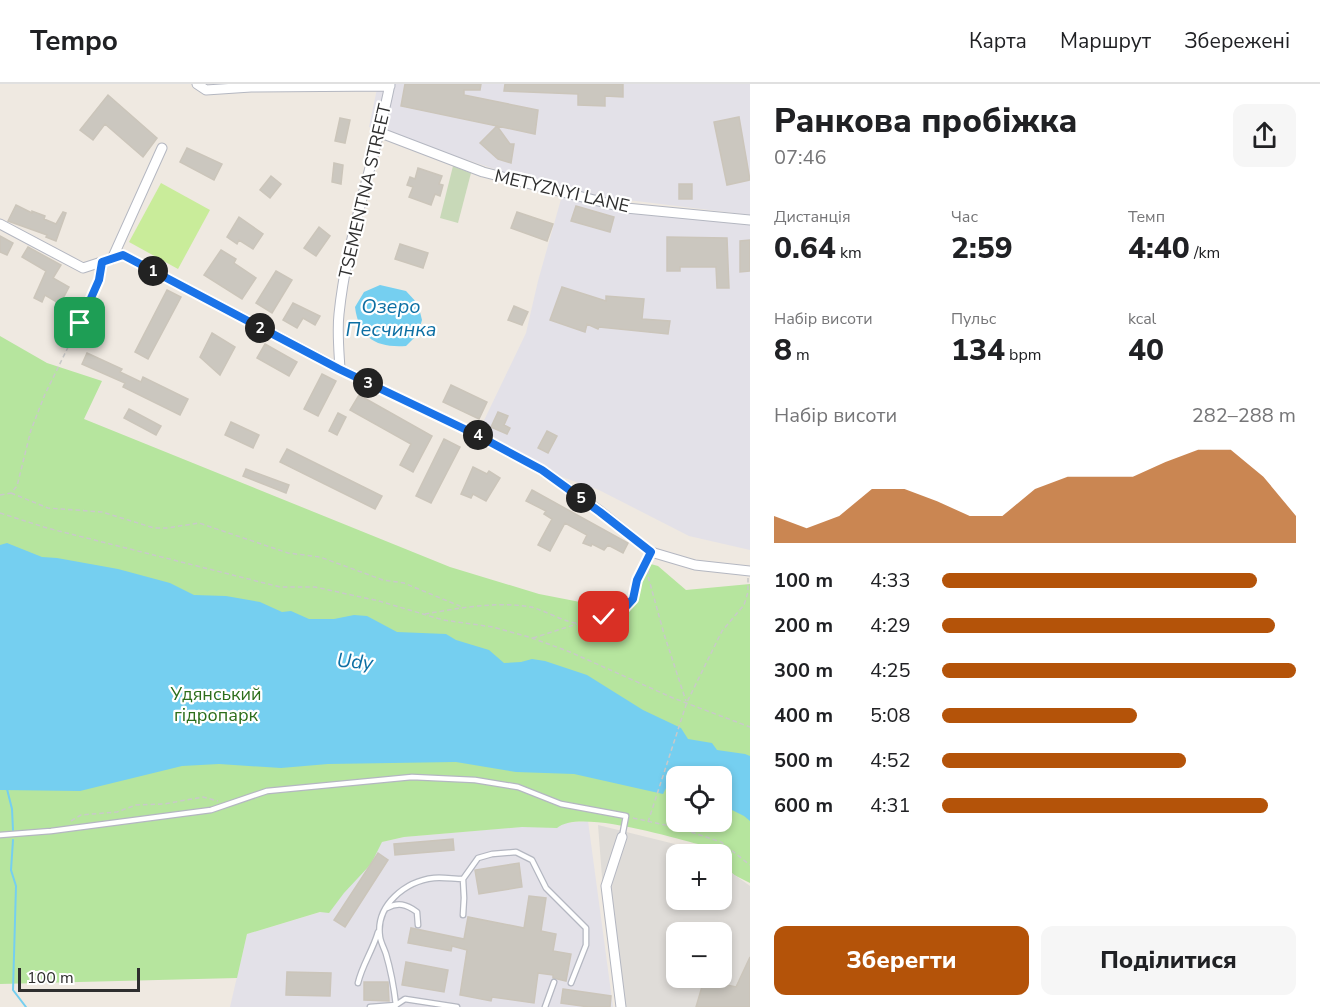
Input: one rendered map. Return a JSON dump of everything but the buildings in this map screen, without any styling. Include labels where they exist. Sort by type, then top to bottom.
[{"type":"street","points":[[197,84],[206,90],[390,85]]},
{"type":"street","name":"TSEMENTNA STREET","points":[[339,369],[339,315],[348,254],[381,133],[390,85]]},
{"type":"street","name":"METYZNYI LANE","points":[[381,133],[483,172],[626,207],[750,220]]},
{"type":"street","points":[[112,259],[162,148]]},
{"type":"street","points":[[0,224],[83,268],[123,255],[339,369],[477,435],[542,470],[651,552],[694,565],[749,571]]},
{"type":"street","points":[[621,1007],[606,886],[622,837]]},
{"type":"lane","points":[[0,835],[61,830],[212,810],[267,791],[412,777],[475,780],[518,787],[561,804],[626,816],[622,837]]},
{"type":"lane","points":[[463,915],[463,879],[478,858],[516,852],[532,860],[546,888],[585,928],[585,945],[571,983]]},
{"type":"lane","points":[[358,983],[361,971],[374,948],[385,910],[393,897],[405,888],[435,878],[463,879]]},
{"type":"lane","points":[[385,910],[395,904],[408,906],[417,912],[418,925]]},
{"type":"lane","points":[[380,927],[380,938],[394,984],[395,1006]]},
{"type":"lane","points":[[545,1007],[554,982]]},
{"type":"lane","points":[[370,1007],[395,1006],[405,999],[458,1007]]},
{"type":"path","points":[[11,493],[17,486],[31,430],[45,394],[66,355],[99,280],[102,262]]},
{"type":"path","points":[[0,495],[11,493],[48,508],[102,512],[154,528],[199,523],[288,553],[320,557],[383,580],[404,584],[462,607]]},
{"type":"path","points":[[0,513],[46,528],[280,587],[315,586],[380,601],[443,620],[494,627],[570,652],[750,727]]},
{"type":"path","points":[[532,638],[621,612],[633,599],[637,580],[651,552]]},
{"type":"path","points":[[651,552],[648,576],[664,634],[687,702]]},
{"type":"path","points":[[648,822],[684,709],[722,631],[744,605],[748,592],[749,571]]},
{"type":"path","points":[[424,614],[462,607],[530,607],[578,623]]},
{"type":"path","points":[[61,830],[81,815],[117,812],[136,806],[203,797],[230,804]]},
{"type":"path","points":[[626,816],[679,828],[721,842],[750,865]]},
{"type":"shaded area","points":[[378,84],[750,84],[750,215],[571,193],[626,208],[750,220],[750,550],[689,536],[599,490],[542,470],[477,435],[526,333],[563,192],[369,127]]},
{"type":"shaded area","points":[[588,821],[613,1007],[230,1007],[247,934],[324,911],[382,842],[404,837]]},
{"type":"shaded area","points":[[598,825],[675,844],[666,844],[666,910],[732,910],[732,873],[750,886],[750,1007],[619,1007],[605,916]]},
{"type":"green space","points":[[453,166],[471,173],[458,223],[440,218]]},
{"type":"green space","points":[[161,183],[210,210],[178,269],[129,242]]},
{"type":"green space","name":"Удянський гідропарк","points":[[0,336],[47,363],[102,381],[84,419],[450,567],[539,594],[616,609],[632,608],[647,563],[658,566],[686,590],[750,584],[750,883],[732,873],[732,844],[698,844],[625,826],[603,823],[568,823],[557,828],[522,827],[404,837],[382,842],[371,864],[329,913],[320,912],[247,934],[237,978],[0,984]]},
{"type":"water","name":"Озеро Песчинка","points":[[380,285],[406,291],[418,304],[422,320],[418,334],[406,346],[378,343],[371,339],[360,326],[355,307],[364,292]]},
{"type":"water","name":"Udy","points":[[7,543],[42,557],[118,569],[170,583],[194,595],[226,596],[260,602],[282,612],[291,611],[309,619],[367,616],[397,632],[446,634],[456,640],[489,650],[504,663],[532,659],[587,675],[643,710],[681,728],[688,739],[712,743],[717,750],[750,756],[750,821],[732,810],[732,766],[666,766],[666,788],[663,794],[574,774],[516,772],[456,762],[328,764],[281,768],[219,764],[182,766],[80,791],[0,790],[0,545]]},
{"type":"waterway","points":[[7,789],[12,809],[13,830]]},
{"type":"waterway","points":[[13,840],[11,870],[16,886],[13,990],[26,1007]]},
{"type":"route","points":[[80,323],[99,280],[102,262],[123,255],[339,369],[477,435],[542,470],[651,552],[637,580],[633,599],[621,612],[604,617]]}]
